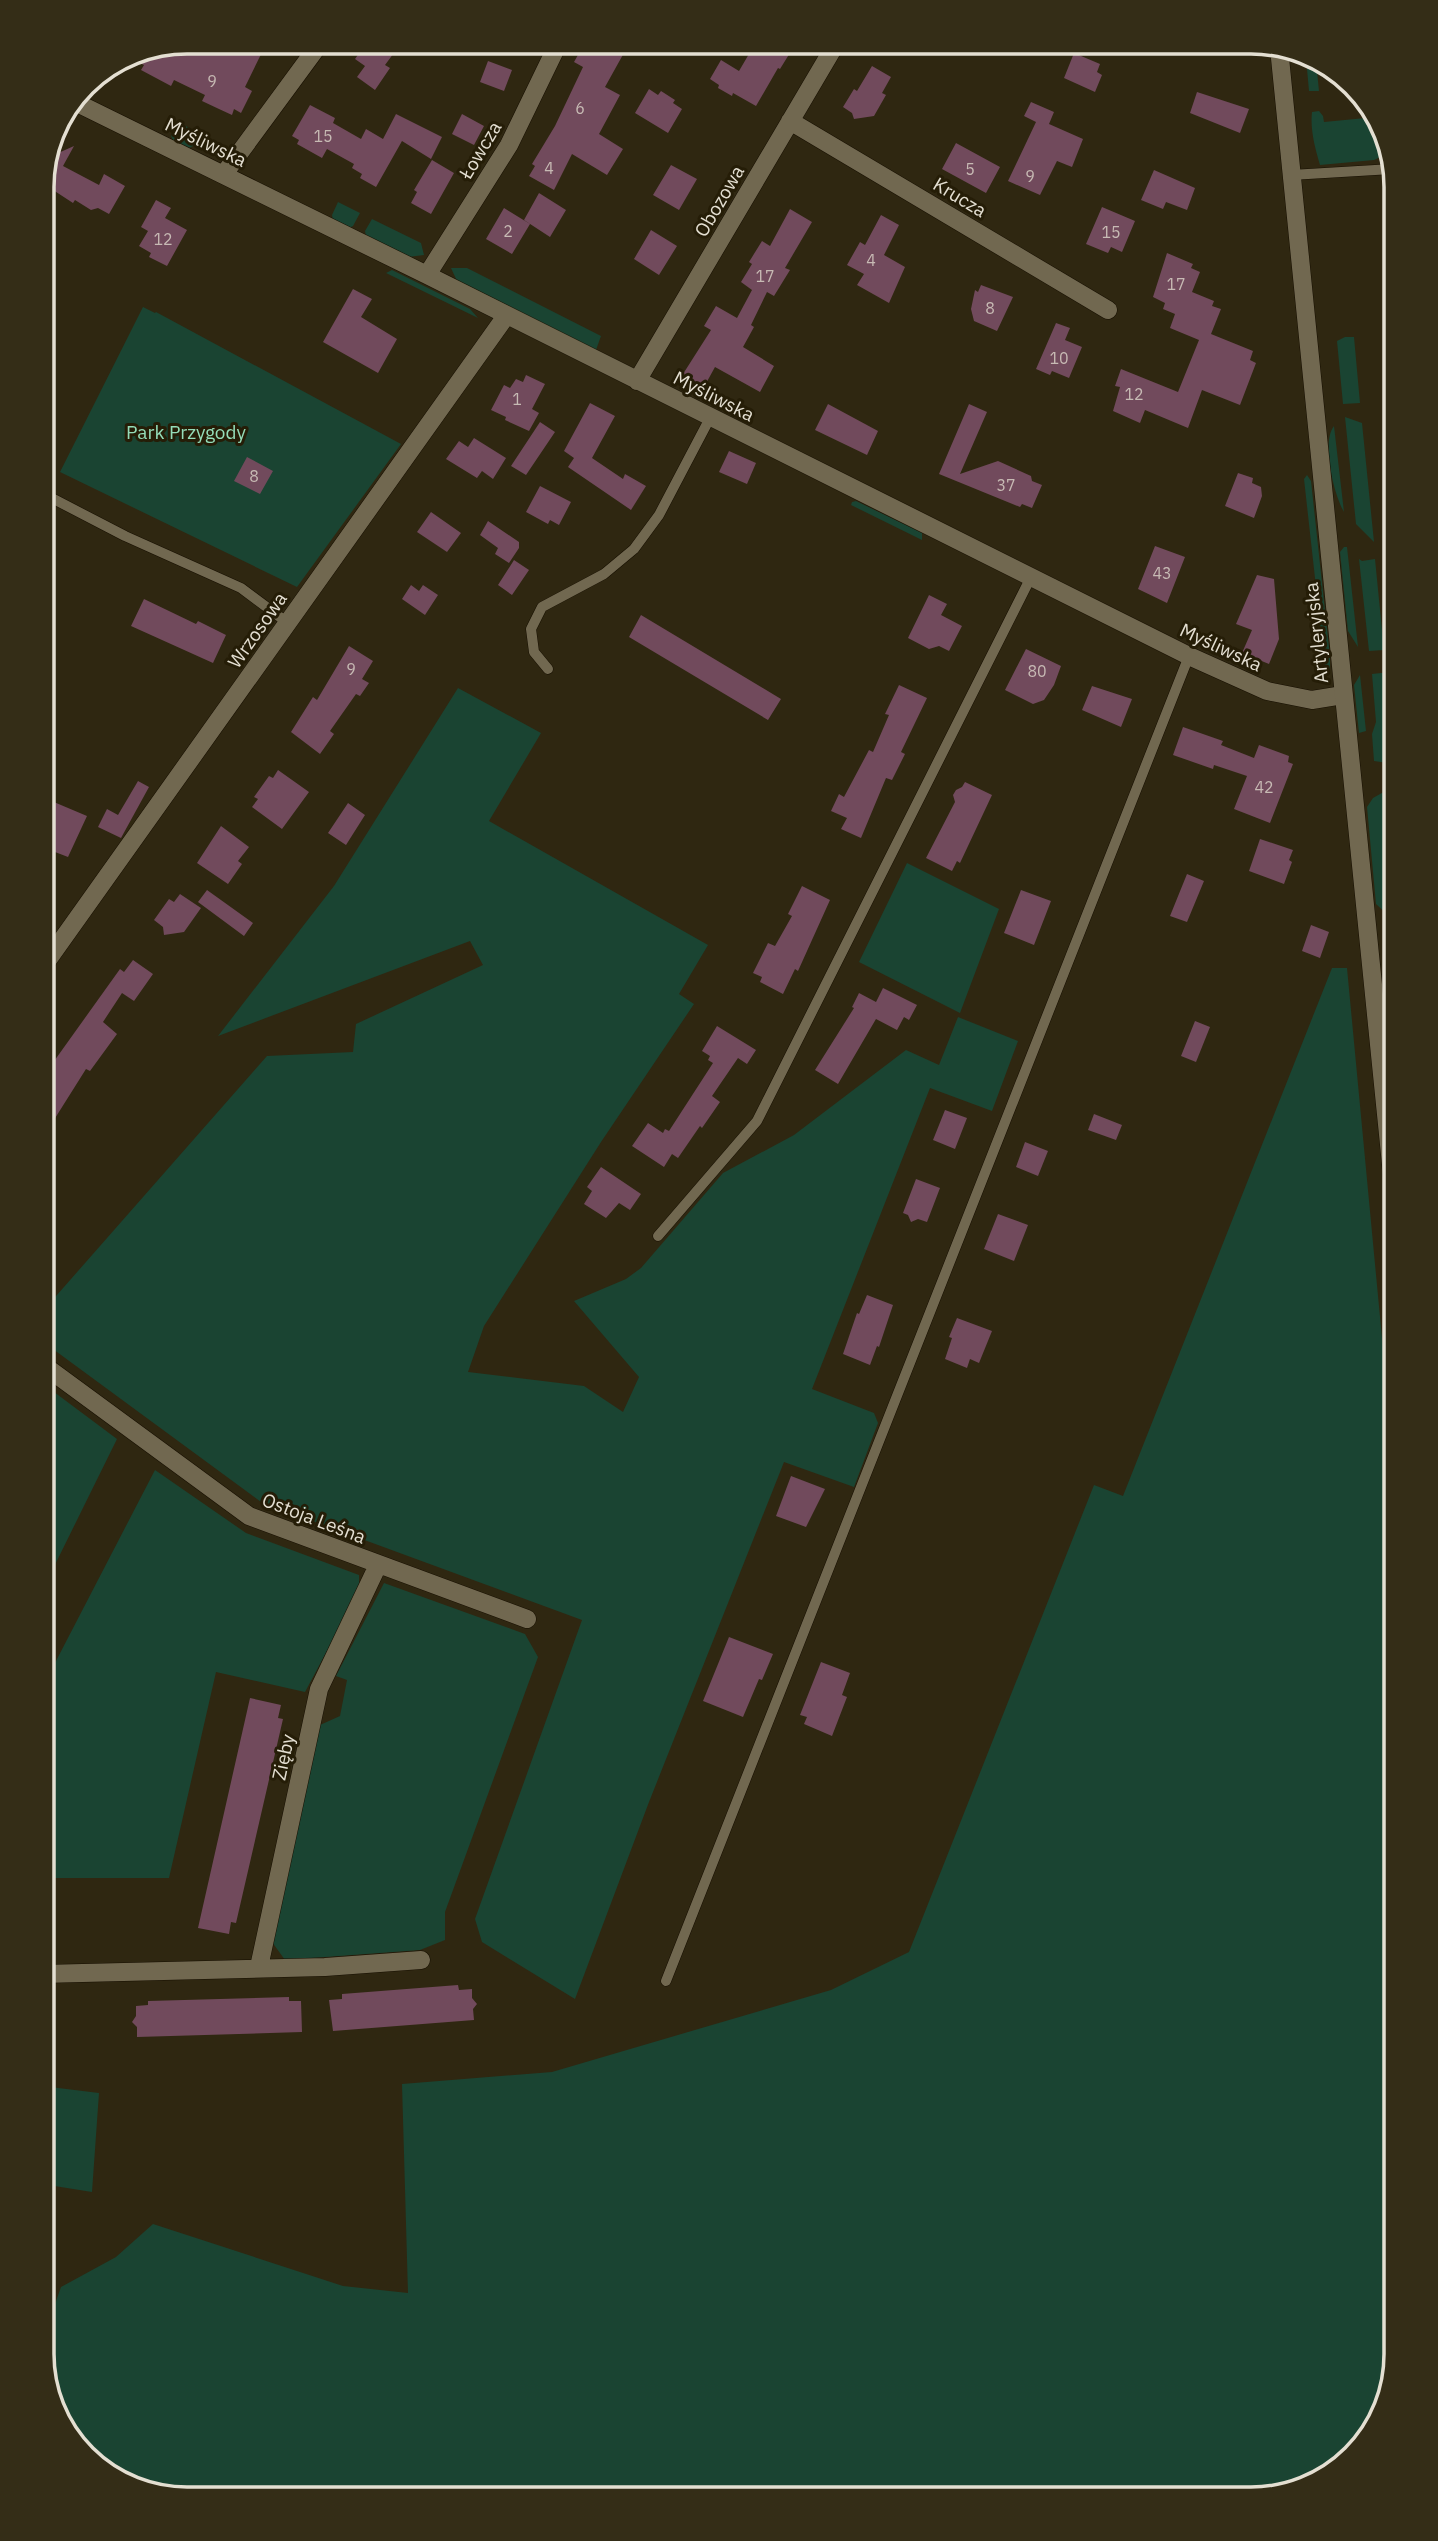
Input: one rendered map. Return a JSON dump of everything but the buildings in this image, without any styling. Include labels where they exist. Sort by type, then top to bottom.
[{"type":"street","points":[[224,174],[311,55]]},
{"type":"street","name":"Łowcza","points":[[427,275],[509,145],[553,55]]},
{"type":"street","name":"Obozowa","points":[[637,381],[829,55]]},
{"type":"street","name":"Artyleryjska","points":[[1280,58],[1384,1096]]},
{"type":"street","name":"Myśliwska","points":[[82,106],[1189,656],[1267,691],[1312,700],[1343,695]]},
{"type":"street","name":"Krucza","points":[[790,121],[1108,310]]},
{"type":"street","name":"Wrzosowa","points":[[55,950],[506,316]]},
{"type":"street","name":"Ostoja Leśna","points":[[54,1373],[249,1516],[527,1619]]},
{"type":"street","name":"Zięby","points":[[259,1967],[319,1689],[379,1565]]},
{"type":"street","points":[[54,1974],[325,1967],[421,1961]]},
{"type":"lane","points":[[1291,174],[1383,169]]},
{"type":"lane","points":[[548,669],[534,652],[531,629],[542,607],[604,574],[635,549],[659,515],[710,418]]},
{"type":"lane","points":[[55,500],[125,536],[241,588],[288,623]]},
{"type":"lane","points":[[658,1236],[757,1121],[1031,577]]},
{"type":"lane","points":[[666,1981],[1189,656]]},
{"type":"green space","points":[[1307,67],[1317,72],[1319,91],[1309,91]]},
{"type":"green space","points":[[1319,111],[1324,122],[1364,118],[1377,144],[1380,157],[1320,165],[1313,139],[1312,112]]},
{"type":"green space","points":[[178,122],[199,133],[193,146],[189,148],[173,140],[171,136]]},
{"type":"green space","points":[[338,202],[360,213],[353,226],[349,228],[333,220],[332,215]]},
{"type":"green space","points":[[372,219],[421,243],[424,255],[408,257],[366,236],[365,231]]},
{"type":"green space","points":[[451,268],[467,268],[601,336],[596,350],[457,281]]},
{"type":"green space","points":[[392,270],[470,309],[478,318],[386,273]]},
{"type":"green space","name":"Park Przygody","points":[[143,307],[401,444],[297,587],[60,472]]},
{"type":"green space","points":[[1354,337],[1360,403],[1343,404],[1337,341]]},
{"type":"green space","points":[[1345,417],[1362,423],[1374,542],[1356,524]]},
{"type":"green space","points":[[1334,426],[1344,512],[1330,469],[1329,444]]},
{"type":"green space","points":[[1307,475],[1311,481],[1330,657],[1330,668],[1326,677],[1304,479]]},
{"type":"green space","points":[[856,501],[922,533],[922,540],[851,505]]},
{"type":"green space","points":[[1347,547],[1358,647],[1348,631],[1340,552]]},
{"type":"green space","points":[[1359,559],[1375,559],[1384,650],[1369,651]]},
{"type":"green space","points":[[1384,673],[1384,762],[1374,761],[1372,734],[1376,722],[1372,674]]},
{"type":"green space","points":[[1360,675],[1366,731],[1359,733],[1354,685]]},
{"type":"green space","points":[[458,688],[541,733],[489,821],[708,945],[679,994],[694,1004],[601,1142],[484,1326],[468,1372],[584,1386],[623,1412],[639,1377],[574,1301],[626,1279],[641,1268],[723,1173],[794,1135],[906,1050],[939,1065],[958,1017],[1018,1041],[992,1111],[930,1088],[812,1389],[874,1413],[878,1423],[854,1487],[784,1462],[649,1802],[575,1999],[482,1942],[475,1919],[582,1620],[261,1502],[54,1350],[54,1298],[267,1056],[353,1052],[356,1024],[483,965],[470,941],[218,1036],[334,886]]},
{"type":"green space","points":[[1384,792],[1384,911],[1376,904],[1367,807],[1373,798]]},
{"type":"green space","points":[[907,863],[999,909],[960,1013],[859,962]]},
{"type":"green space","points":[[1332,968],[1347,968],[1384,1359],[1384,2354],[1377,2397],[1370,2413],[1351,2441],[1338,2454],[1302,2477],[1268,2486],[1251,2487],[179,2486],[144,2480],[128,2473],[100,2454],[87,2441],[68,2413],[61,2397],[55,2371],[54,2307],[61,2287],[116,2257],[153,2224],[343,2286],[408,2293],[402,2084],[552,2072],[831,1990],[909,1952],[1094,1485],[1123,1496]]},
{"type":"green space","points":[[54,1392],[117,1439],[54,1566]]},
{"type":"green space","points":[[155,1470],[246,1533],[359,1575],[359,1591],[305,1692],[216,1672],[169,1878],[54,1878],[54,1664]]},
{"type":"green space","points":[[384,1583],[525,1634],[538,1657],[445,1912],[445,1940],[420,1950],[285,1960],[272,1942],[320,1725],[340,1716],[347,1680],[336,1676]]},
{"type":"green space","points":[[54,2087],[99,2093],[92,2192],[54,2186]]}]
